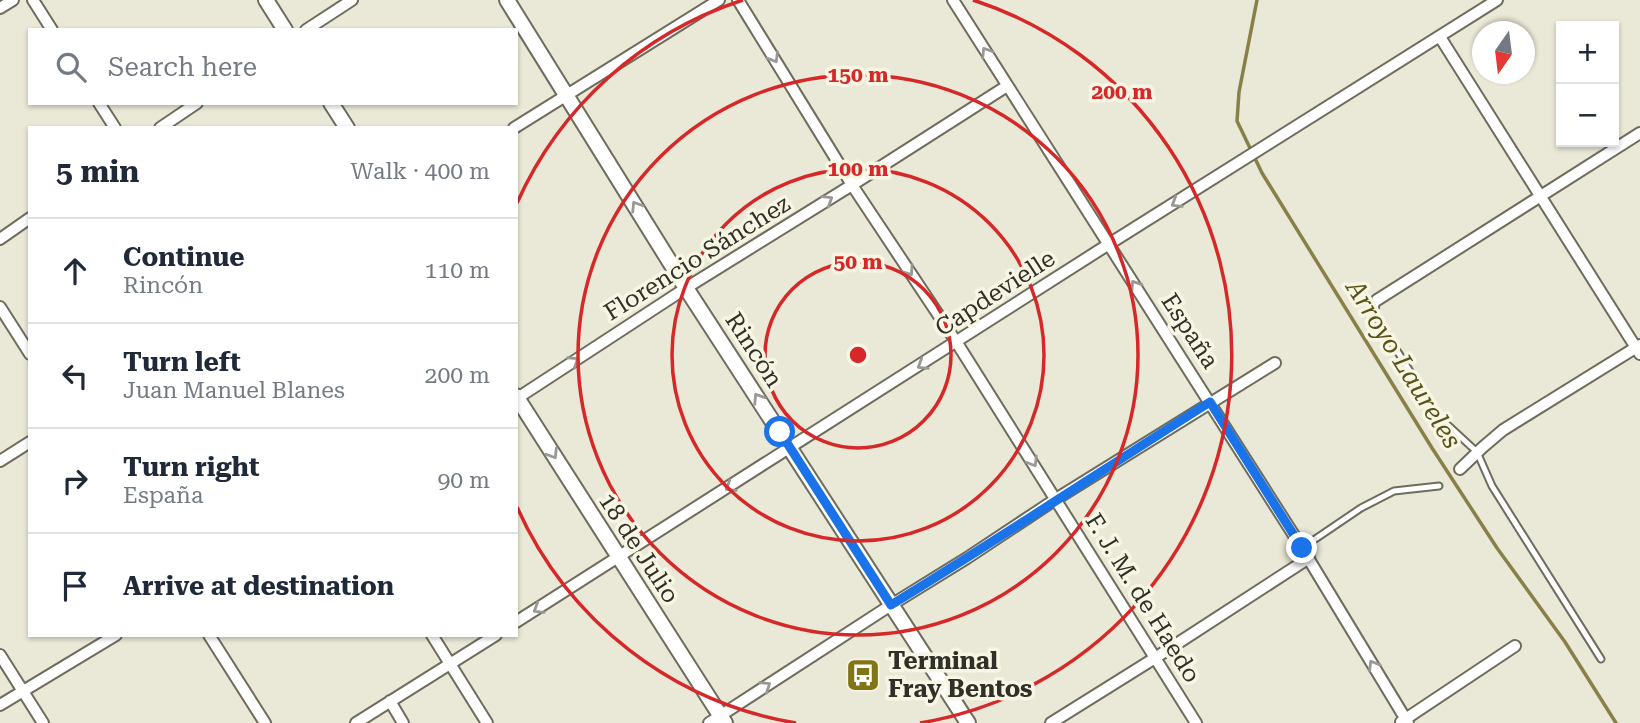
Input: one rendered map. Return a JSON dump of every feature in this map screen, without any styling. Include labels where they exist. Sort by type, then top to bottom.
[{"type":"street","points":[[0,8],[13,0]]},
{"type":"street","points":[[33,0],[51,28]]},
{"type":"street","points":[[266,0],[284,28]]},
{"type":"street","points":[[309,28],[352,0]]},
{"type":"street","name":"Rincón","points":[[507,0],[686,288],[968,723]]},
{"type":"street","points":[[517,126],[719,0]]},
{"type":"street","name":"F. J. M. de Haedo","points":[[738,0],[852,185],[957,342],[1196,723]]},
{"type":"street","name":"España","points":[[953,0],[1309,558],[1404,722]]},
{"type":"street","name":"Capdevielle","points":[[518,621],[1497,0]]},
{"type":"street","points":[[1440,37],[1639,349],[1503,430],[1460,469]]},
{"type":"street","name":"Florencio Sánchez","points":[[518,397],[1007,86]]},
{"type":"street","points":[[100,105],[114,126]]},
{"type":"street","points":[[163,126],[194,105]]},
{"type":"street","points":[[332,105],[346,126]]},
{"type":"street","points":[[1377,300],[1640,133]]},
{"type":"street","points":[[0,239],[28,219]]},
{"type":"street","points":[[0,307],[28,351]]},
{"type":"street","points":[[718,720],[1056,499],[1275,363]]},
{"type":"street","name":"18 de Julio","points":[[518,400],[718,720]]},
{"type":"street","points":[[0,461],[28,443]]},
{"type":"street","points":[[1051,723],[1309,558]]},
{"type":"street","points":[[0,705],[113,637]]},
{"type":"street","points":[[210,637],[265,723]]},
{"type":"street","points":[[433,637],[487,723]]},
{"type":"street","points":[[356,723],[493,637]]},
{"type":"street","points":[[1404,722],[1516,646]]},
{"type":"street","points":[[0,655],[43,723]]},
{"type":"street","points":[[390,701],[403,723]]},
{"type":"lane","points":[[1377,300],[1374,314],[1438,416],[1478,452],[1492,486],[1601,659]]},
{"type":"lane","points":[[1302,548],[1361,508],[1394,491],[1438,486]]},
{"type":"waterway","name":"Arroyo Laureles","points":[[1257,0],[1239,92],[1237,121],[1262,173],[1432,448],[1497,548],[1565,642],[1616,723]]},
{"type":"place","name":"Terminal Fray Bentos","points":[[863,675]]},
{"type":"route","points":[[780,432],[891,605],[1210,402],[1302,548]]}]
